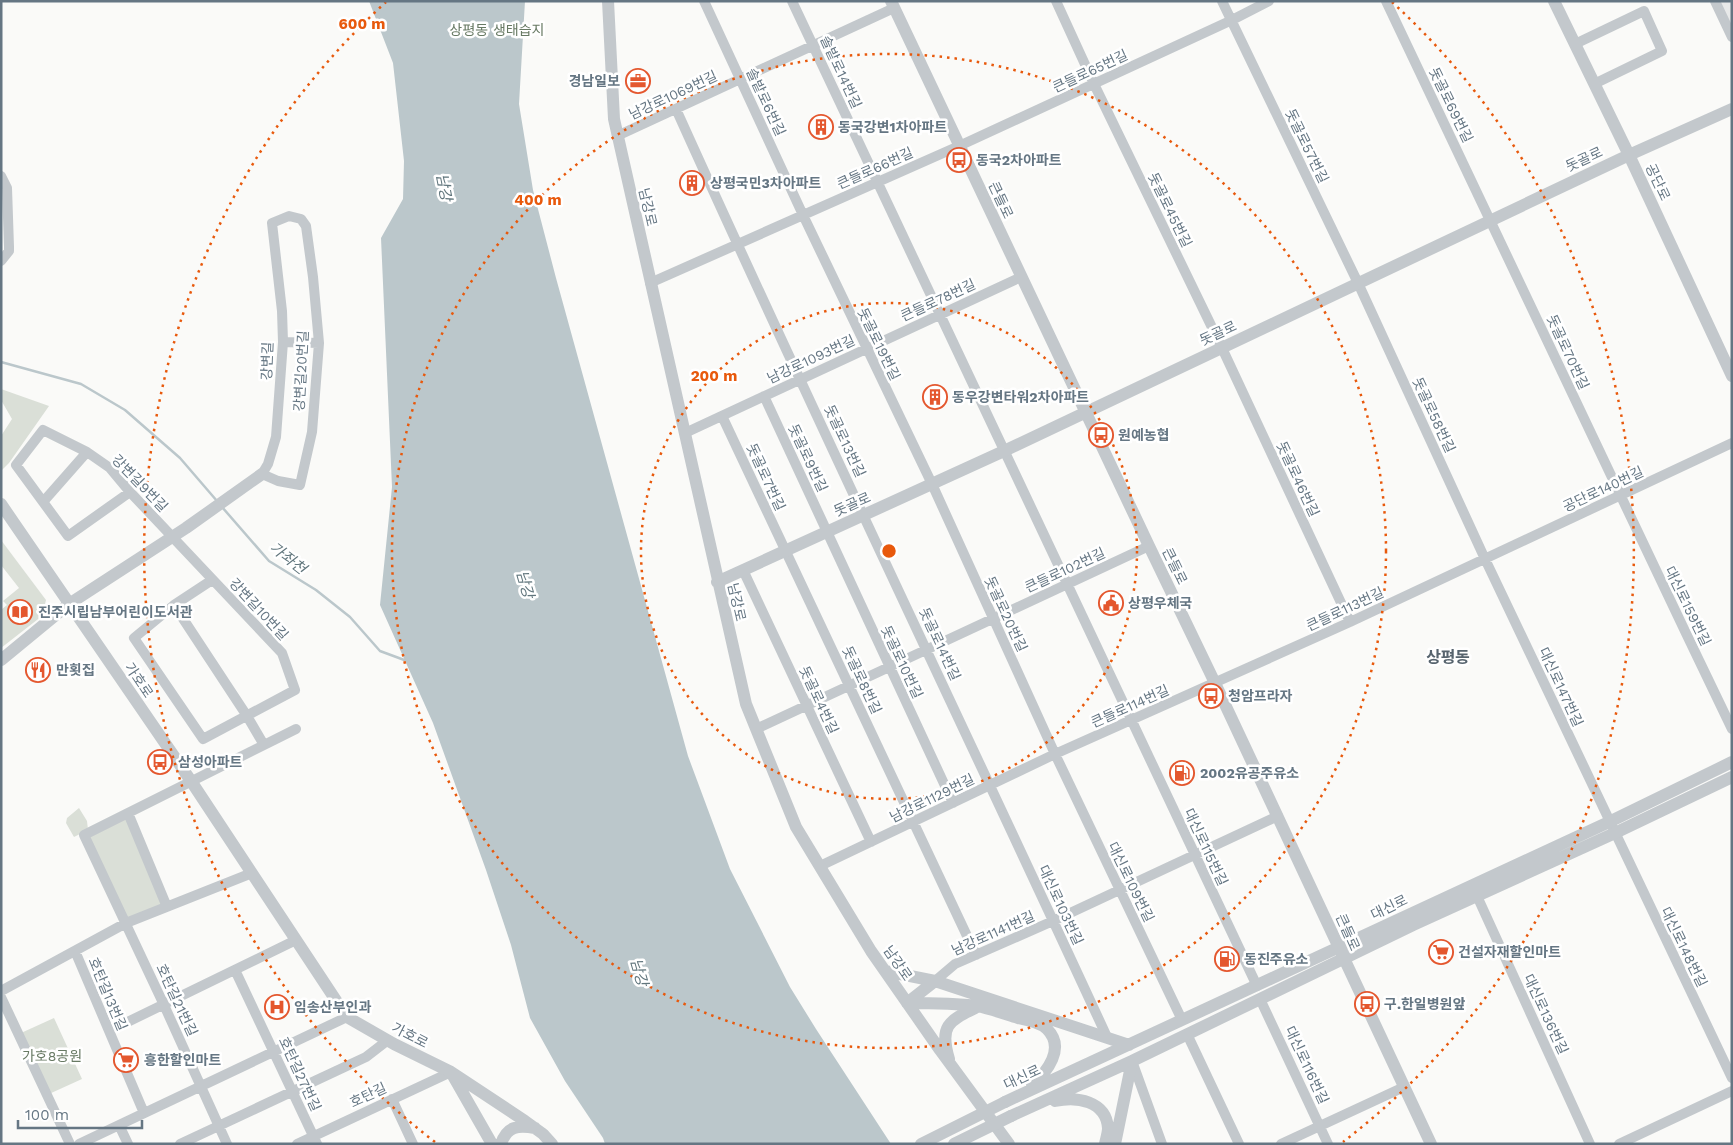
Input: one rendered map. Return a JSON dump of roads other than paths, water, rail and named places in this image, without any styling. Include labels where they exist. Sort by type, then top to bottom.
[{"type":"street","name":"남강로","points":[[608,1],[614,119],[617,136],[746,704],[796,827],[885,971],[1008,1144]]},
{"type":"street","name":"솔밭로6번길","points":[[704,1],[803,215]]},
{"type":"street","name":"솔밭로14번길","points":[[792,1],[1004,451]]},
{"type":"street","name":"돗골로45번길","points":[[1056,1],[1094,84],[1222,348]]},
{"type":"street","name":"돗골로57번길","points":[[1222,1],[1358,283]]},
{"type":"street","name":"큰들로65번길","points":[[959,146],[1232,20],[1269,1]]},
{"type":"street","name":"돗골로69번길","points":[[1386,1],[1491,220]]},
{"type":"street","name":"공단로","points":[[1554,1],[1629,154],[1732,376]]},
{"type":"street","points":[[1715,1],[1732,37]]},
{"type":"street","name":"남강로1069번길","points":[[617,136],[813,46],[892,5]]},
{"type":"street","name":"큰들로","points":[[892,5],[1278,816],[1431,1144]]},
{"type":"street","points":[[1575,44],[1644,11],[1662,51],[1594,84]]},
{"type":"street","name":"돗골로13번길","points":[[676,109],[864,515]]},
{"type":"street","name":"돗골로","points":[[717,582],[1004,451],[1629,154],[1732,109]]},
{"type":"street","name":"큰들로66번길","points":[[650,283],[959,146]]},
{"type":"street","points":[[1,176],[7,188],[9,250],[1,261]]},
{"type":"street","name":"돗골로19번길","points":[[803,215],[932,484]]},
{"type":"street","name":"강변길20번길","points":[[262,474],[278,481],[300,485],[312,432],[319,343],[306,226],[301,219],[289,216],[272,223]]},
{"type":"street","name":"돗골로70번길","points":[[1491,220],[1620,496]]},
{"type":"street","name":"강변길","points":[[262,474],[268,464],[276,438],[283,342],[282,311],[272,223]]},
{"type":"street","name":"큰들로78번길","points":[[867,349],[1021,277]]},
{"type":"street","name":"돗골로58번길","points":[[1358,283],[1485,559]]},
{"type":"street","points":[[283,342],[319,343]]},
{"type":"street","name":"돗골로46번길","points":[[1222,348],[1350,622]]},
{"type":"street","name":"남강로1093번길","points":[[685,433],[867,349]]},
{"type":"street","name":"돗골로9번길","points":[[764,396],[826,532]]},
{"type":"street","name":"돗골로7번길","points":[[722,416],[786,551]]},
{"type":"street","name":"강변길9번길","points":[[130,492],[68,536],[16,465],[43,430],[87,452],[110,468],[172,537]]},
{"type":"street","name":"공단로140번길","points":[[1485,559],[1732,444]]},
{"type":"street","name":"대신로115번길","points":[[1004,451],[1257,986]]},
{"type":"street","points":[[43,502],[87,452]]},
{"type":"street","points":[[1,660],[69,604],[186,528],[262,474]]},
{"type":"street","name":"돗골로20번길","points":[[932,484],[1055,754]]},
{"type":"street","name":"대신로159번길","points":[[1620,496],[1732,729]]},
{"type":"street","name":"가호로","points":[[1,504],[191,782],[348,1018],[451,1072],[536,1129],[552,1144]]},
{"type":"street","name":"돗골로14번길","points":[[864,515],[991,785]]},
{"type":"street","name":"돗골로10번길","points":[[826,532],[953,803]]},
{"type":"street","name":"강변길10번길","points":[[172,537],[282,653],[296,690],[203,739],[134,638],[174,605]]},
{"type":"street","name":"큰들로102번길","points":[[756,730],[1149,546]]},
{"type":"street","name":"돗골로8번길","points":[[786,551],[976,955]]},
{"type":"street","name":"큰들로113번길","points":[[1215,683],[1485,559]]},
{"type":"street","name":"대신로147번길","points":[[1485,559],[1612,827]]},
{"type":"street","name":"돗골로4번길","points":[[743,570],[871,842]]},
{"type":"street","points":[[212,580],[174,605],[264,745]]},
{"type":"street","name":"큰들로114번길","points":[[1055,754],[1215,683]]},
{"type":"street","points":[[167,907],[128,813],[296,729]]},
{"type":"street","name":"남강로1129번길","points":[[820,866],[1055,754]]},
{"type":"street","name":"대신로109번길","points":[[1055,754],[1182,1020]]},
{"type":"street","name":"대신로","points":[[921,1144],[1020,1094],[1257,986],[1342,953],[1477,896],[1612,827],[1732,762]]},
{"type":"street","name":"대신로","points":[[954,1144],[1260,999],[1423,907],[1732,777]]},
{"type":"street","name":"대신로103번길","points":[[991,785],[1106,1037]]},
{"type":"street","name":"호탄길21번길","points":[[128,813],[84,835],[227,1144]]},
{"type":"street","name":"남강로1141번길","points":[[935,981],[955,964],[1053,921],[1278,816]]},
{"type":"street","name":"대신로148번길","points":[[1612,827],[1732,1078]]},
{"type":"street","points":[[1,991],[126,923],[252,873]]},
{"type":"street","name":"대신로136번길","points":[[1477,896],[1590,1144]]},
{"type":"street","points":[[109,1030],[296,940]]},
{"type":"street","name":"호탄길13번길","points":[[75,951],[144,1113]]},
{"type":"street","name":"호탄길27번길","points":[[235,970],[315,1140]]},
{"type":"street","points":[[885,971],[935,981],[1128,1044]]},
{"type":"street","points":[[907,1003],[935,981]]},
{"type":"street","points":[[1,997],[70,1144]]},
{"type":"street","name":"대신로116번길","points":[[1260,999],[1328,1144]]},
{"type":"street","points":[[907,1003],[948,1003],[978,1007],[1038,1023],[1047,1029],[1052,1037],[1055,1048],[1053,1059],[1040,1078],[1020,1094]]},
{"type":"street","points":[[950,1064],[946,1048],[945,1031],[953,1019],[978,1007]]},
{"type":"street","points":[[79,1144],[348,1018]]},
{"type":"street","points":[[1187,1034],[1239,1144]]},
{"type":"street","points":[[180,1144],[366,1056],[388,1040]]},
{"type":"street","points":[[1116,1144],[1132,1061]]},
{"type":"street","points":[[1132,1061],[1162,1144]]},
{"type":"street","points":[[451,1072],[492,1144]]},
{"type":"street","name":"호탄길","points":[[297,1144],[315,1140],[392,1099],[451,1072]]},
{"type":"street","points":[[1280,1144],[1404,1087]]},
{"type":"street","points":[[1620,1144],[1732,1091]]},
{"type":"street","points":[[1034,1107],[1070,1098],[1092,1103],[1102,1111],[1106,1120],[1108,1129],[1105,1144]]},
{"type":"street","points":[[392,1099],[412,1144]]},
{"type":"street","points":[[119,1125],[128,1144]]},
{"type":"street","points":[[501,1144],[504,1135],[513,1128],[523,1126],[536,1129]]},
{"type":"water","name":"남강","points":[[369,1],[525,1],[519,104],[533,190],[688,756],[730,869],[790,987],[891,1144],[605,1144],[603,1138],[565,1081],[530,1018],[511,945],[433,723],[380,605],[392,487],[381,238],[403,199],[404,161],[393,63]]},
{"type":"waterway","name":"가좌천","points":[[1,362],[81,384],[125,410],[180,458],[217,501]]},
{"type":"waterway","name":"가좌천","points":[[222,507],[269,561],[316,590],[350,617],[380,651],[407,661]]},
{"type":"place","name":"경남일보","points":[[638,81]]},
{"type":"place","name":"동국강변1차아파트","points":[[821,127]]},
{"type":"place","name":"동국2차아파트","points":[[959,160]]},
{"type":"place","name":"상평국민3차아파트","points":[[692,183]]},
{"type":"place","name":"동우강변타워2차아파트","points":[[935,397]]},
{"type":"place","name":"원예농협","points":[[1101,435]]},
{"type":"place","name":"상평우체국","points":[[1111,603]]},
{"type":"place","name":"진주시립남부어린이도서관","points":[[20,612]]},
{"type":"place","name":"만횟집","points":[[38,670]]},
{"type":"place","name":"청암프라자","points":[[1211,696]]},
{"type":"place","name":"삼성아파트","points":[[160,762]]},
{"type":"place","name":"2002유공주유소","points":[[1182,773]]},
{"type":"place","name":"건설자재할인마트","points":[[1441,952]]},
{"type":"place","name":"동진주유소","points":[[1227,959]]},
{"type":"place","name":"구.한일병원앞","points":[[1367,1004]]},
{"type":"place","name":"임송산부인과","points":[[277,1007]]},
{"type":"place","name":"흥한할인마트","points":[[126,1060]]},
{"type":"district","name":"상평동","points":[[1448,657]]},
{"type":"park label","name":"상평동 생태습지","points":[[497,30]]},
{"type":"park label","name":"가호8공원","points":[[52,1056]]}]
